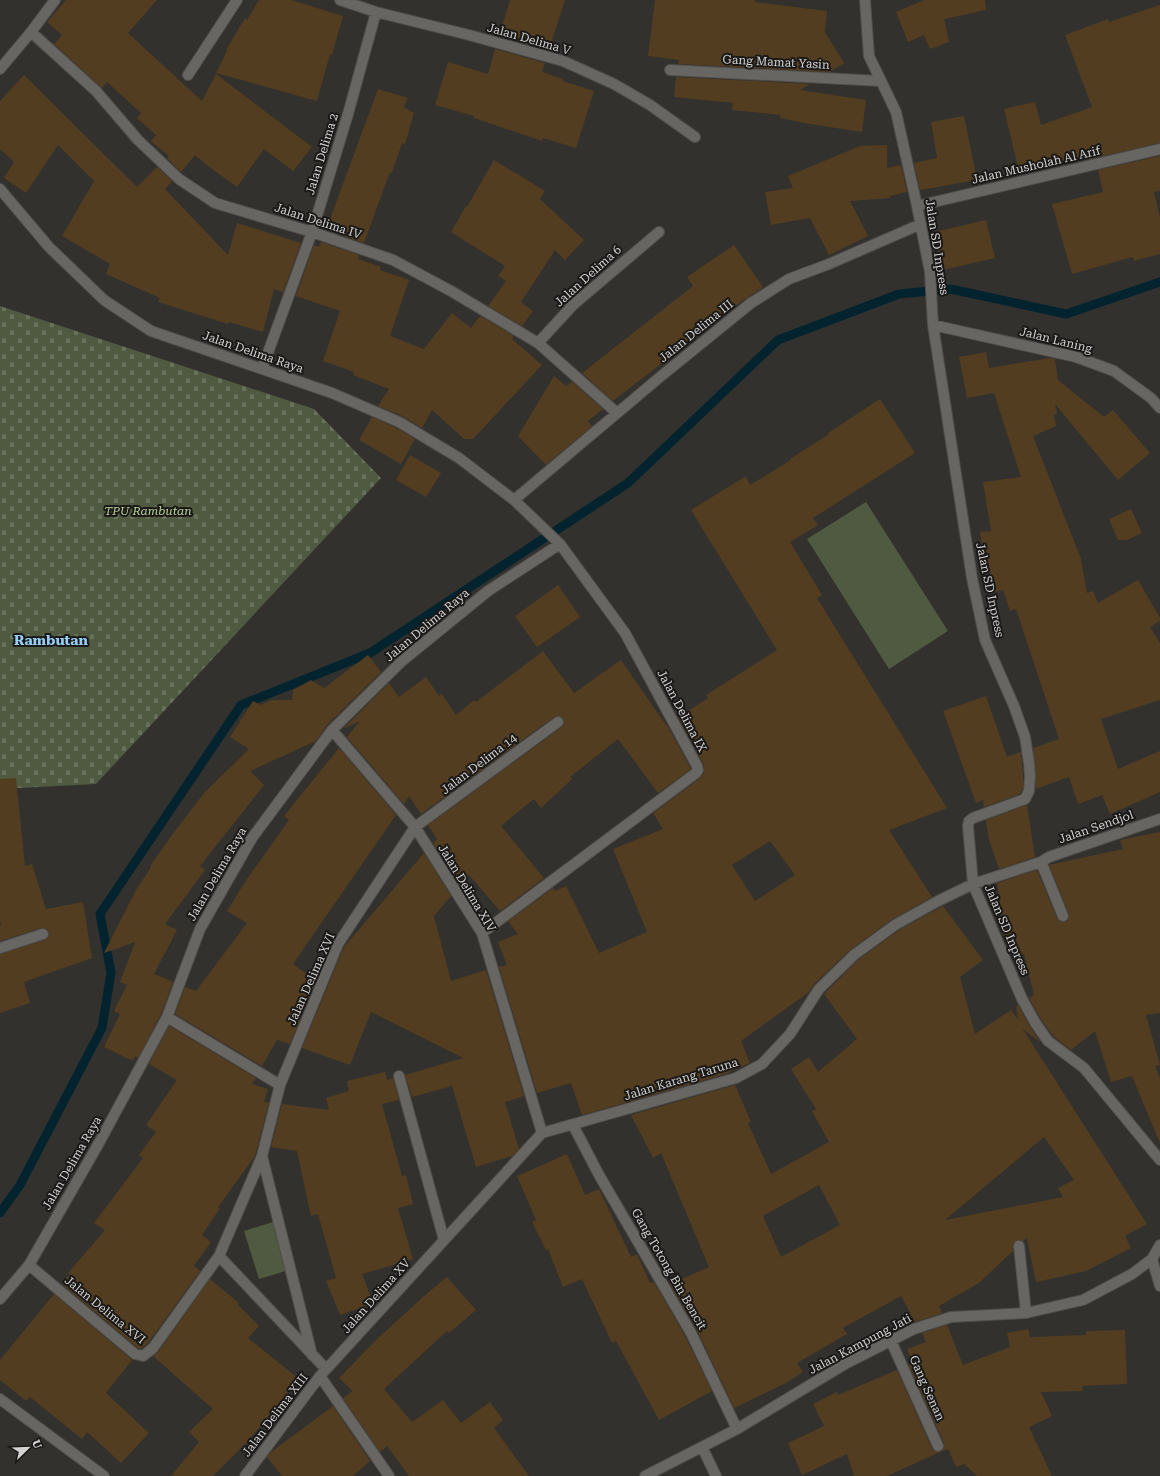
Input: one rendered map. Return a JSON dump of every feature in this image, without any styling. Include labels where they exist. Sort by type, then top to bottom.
[{"type":"street","points":[[0,69],[32,32],[55,0]]},
{"type":"street","points":[[188,75],[237,0]]},
{"type":"street","name":"Jalan Delima V","points":[[340,0],[376,12],[468,35],[563,62],[614,84],[650,105],[695,138]]},
{"type":"street","name":"Jalan SD Inpress","points":[[866,0],[869,56],[896,112],[930,272],[934,325],[953,463],[972,578],[985,640],[1014,706],[1025,737],[1029,763],[1029,791],[1025,799],[969,820],[968,826],[973,884],[1022,999],[1036,1024],[1048,1041],[1084,1068],[1160,1160]]},
{"type":"street","name":"Jalan Delima 2","points":[[262,369],[312,232],[348,114],[376,12]]},
{"type":"street","name":"Jalan Delima IV","points":[[32,32],[96,91],[138,140],[179,179],[215,202],[312,232],[393,260],[451,291],[538,343],[617,413]]},
{"type":"street","name":"Gang Mamat Yasin","points":[[670,70],[881,81]]},
{"type":"street","name":"Jalan Musholah Al Arif","points":[[917,206],[1160,149]]},
{"type":"street","name":"Jalan Delima Raya","points":[[0,189],[49,247],[104,300],[151,331],[332,393],[399,422],[459,458],[514,500],[559,542],[488,590],[402,661],[332,730],[252,838],[203,923],[167,1017],[99,1143],[29,1265],[0,1299]]},
{"type":"street","name":"Jalan Delima III","points":[[514,500],[751,303],[789,279],[921,224]]},
{"type":"street","name":"Jalan Delima 6","points":[[538,343],[573,305],[659,232]]},
{"type":"street","name":"Jalan Laning","points":[[934,325],[1076,357],[1114,370],[1151,398],[1160,408]]},
{"type":"street","name":"Jalan Delima IX","points":[[482,933],[698,770],[626,633],[559,542]]},
{"type":"street","name":"Jalan Delima 14","points":[[415,827],[558,722]]},
{"type":"street","name":"Jalan Delima XIV","points":[[332,730],[415,827],[482,933],[542,1133]]},
{"type":"street","name":"Jalan Sendjol","points":[[973,884],[1041,862],[1050,857],[1160,819]]},
{"type":"street","name":"Jalan Delima XVI","points":[[29,1265],[135,1354],[143,1356],[153,1348],[219,1256],[262,1156],[280,1086],[338,944],[415,827]]},
{"type":"street","points":[[1041,862],[1063,916]]},
{"type":"street","name":"Jalan Karang Taruna","points":[[542,1133],[736,1078],[762,1064],[790,1034],[819,989],[854,955],[895,925],[973,884]]},
{"type":"street","points":[[0,948],[42,934]]},
{"type":"street","points":[[167,1017],[280,1086]]},
{"type":"street","points":[[399,1076],[444,1240]]},
{"type":"street","name":"Gang Totong Bin Bencit","points":[[573,1125],[599,1175],[692,1333],[736,1429]]},
{"type":"street","name":"Jalan Delima XV","points":[[323,1372],[542,1133]]},
{"type":"street","name":"Jalan Delima XVI","points":[[262,1156],[312,1354]]},
{"type":"street","name":"Jalan Kampung Jati","points":[[645,1476],[736,1429],[845,1364],[914,1329],[951,1317],[1026,1312],[1083,1300],[1132,1274],[1152,1259],[1160,1245]]},
{"type":"street","points":[[1019,1246],[1026,1312]]},
{"type":"street","name":"Jalan Delima XVI","points":[[219,1256],[312,1354],[389,1476]]},
{"type":"street","points":[[1152,1259],[1160,1286]]},
{"type":"street","name":"Gang Senan","points":[[891,1341],[938,1446]]},
{"type":"street","name":"Jalan Delima XIII","points":[[245,1476],[323,1372]]},
{"type":"street","points":[[0,1399],[104,1476]]},
{"type":"street","points":[[702,1447],[716,1476]]},
{"type":"green space","name":"TPU Rambutan","points":[[0,306],[314,409],[381,478],[96,784],[0,789]]},
{"type":"green space","points":[[866,502],[948,631],[889,669],[807,539]]},
{"type":"green space","points":[[273,1222],[289,1270],[259,1279],[244,1231]]},
{"type":"building","points":[[66,0],[157,0],[128,33],[202,101],[216,74],[312,147],[293,171],[264,149],[237,187],[195,155],[181,172],[167,158],[169,156],[151,141],[156,135],[137,118],[141,113],[107,82],[102,88],[54,44],[62,35],[47,22]]},
{"type":"building","points":[[259,0],[291,0],[343,16],[332,55],[330,54],[317,101],[216,73],[227,51],[226,50],[245,18],[247,20]]},
{"type":"building","points":[[510,0],[565,0],[549,50],[499,36]]},
{"type":"building","points":[[655,0],[755,0],[755,2],[827,11],[825,32],[844,63],[829,72],[678,64],[679,60],[648,56]]},
{"type":"building","points":[[924,0],[985,0],[986,10],[944,19],[949,42],[930,49],[924,35],[908,42],[896,12]]},
{"type":"building","points":[[1160,5],[1160,143],[1090,159],[1022,171],[1021,167],[1018,167],[1004,109],[1035,102],[1041,125],[1092,107],[1065,35],[1108,19],[1109,22]]},
{"type":"building","points":[[495,49],[545,63],[542,72],[563,79],[563,81],[594,91],[576,148],[543,138],[542,141],[474,118],[474,116],[435,105],[448,62],[488,74]]},
{"type":"building","points":[[24,75],[137,187],[157,167],[172,181],[165,189],[228,255],[237,223],[301,243],[283,292],[274,289],[263,332],[229,322],[228,324],[158,302],[160,298],[106,274],[110,264],[62,236],[94,181],[58,145],[26,193],[4,178],[14,162],[0,149],[0,101]]},
{"type":"building","points":[[676,77],[810,84],[800,90],[866,100],[862,132],[780,118],[781,115],[732,110],[733,103],[674,97]]},
{"type":"building","points":[[378,89],[408,98],[404,107],[414,113],[405,144],[402,143],[392,173],[390,172],[364,243],[326,230]]},
{"type":"building","points":[[964,116],[977,180],[920,190],[914,163],[937,158],[931,122]]},
{"type":"building","points":[[887,145],[887,168],[901,165],[907,192],[890,196],[890,198],[850,201],[868,236],[829,255],[810,218],[771,225],[765,192],[793,188],[788,176],[860,146]]},
{"type":"building","points":[[1160,156],[1160,191],[1154,192],[1160,218],[1160,254],[1134,261],[1133,257],[1072,274],[1052,204],[1103,192],[1098,170]]},
{"type":"building","points":[[494,160],[545,191],[540,199],[584,240],[565,260],[555,250],[521,302],[533,311],[522,326],[488,306],[506,281],[498,276],[505,266],[451,232]]},
{"type":"building","points":[[986,220],[995,258],[943,270],[934,232]]},
{"type":"building","points":[[321,242],[359,255],[358,259],[381,267],[380,270],[409,280],[390,336],[424,349],[452,313],[471,328],[480,316],[514,336],[512,339],[542,365],[473,439],[464,439],[432,410],[422,428],[402,416],[378,406],[389,389],[353,375],[354,372],[323,361],[340,311],[296,296],[314,245],[319,247]]},
{"type":"building","points":[[734,245],[763,287],[710,323],[711,325],[613,401],[582,373],[693,286],[687,277]]},
{"type":"building","points":[[986,352],[989,368],[1050,358],[1055,359],[1058,380],[1104,417],[1113,410],[1150,453],[1118,480],[1055,404],[1057,414],[1054,415],[1056,426],[1033,436],[1081,559],[1087,593],[1093,591],[1098,603],[1138,580],[1160,618],[1160,621],[1150,627],[1160,643],[1160,700],[1101,719],[1118,769],[1160,751],[1160,792],[1110,814],[1102,795],[1078,804],[1069,777],[1036,789],[1033,748],[1059,739],[1016,609],[1010,611],[1003,590],[995,592],[987,557],[984,557],[980,532],[991,531],[983,482],[1021,477],[994,393],[967,398],[959,357]]},
{"type":"building","points":[[554,376],[566,386],[572,382],[603,409],[588,421],[592,426],[546,465],[518,436]]},
{"type":"building","points":[[880,399],[915,453],[813,518],[818,525],[790,542],[822,595],[817,598],[947,808],[889,830],[932,897],[891,920],[850,950],[814,984],[809,992],[741,1041],[750,1063],[729,1073],[582,1115],[571,1083],[537,1093],[499,967],[507,965],[498,942],[518,934],[508,921],[553,888],[555,891],[566,886],[599,953],[647,932],[613,849],[663,829],[653,813],[700,778],[704,773],[703,763],[678,718],[708,698],[706,695],[777,650],[691,510],[746,476],[750,485],[791,460],[790,459],[829,434],[828,433]],"holes":[[[770,841],[795,875],[755,901],[732,865]]]},
{"type":"building","points":[[372,417],[415,439],[401,464],[359,440]]},
{"type":"building","points":[[410,455],[441,473],[426,497],[396,480]]},
{"type":"building","points":[[1131,509],[1142,533],[1127,540],[1118,540],[1109,519]]},
{"type":"building","points":[[558,585],[580,617],[537,647],[515,616]]},
{"type":"building","points":[[543,651],[574,693],[621,660],[667,725],[691,769],[658,793],[618,739],[570,777],[572,779],[541,808],[534,799],[501,826],[544,878],[500,911],[469,875],[460,886],[433,843],[437,839],[428,825],[562,727],[564,722],[563,718],[558,716],[554,717],[421,814],[409,796],[404,804],[347,737],[360,721],[343,729],[389,683],[399,697],[426,677],[439,696],[442,694],[456,715],[474,700],[476,702]]},
{"type":"building","points":[[368,655],[381,672],[327,725],[316,741],[250,771],[264,785],[200,866],[205,870],[165,924],[177,930],[154,974],[173,982],[161,1014],[138,1058],[135,1056],[133,1061],[104,1047],[120,1014],[114,1011],[127,985],[120,982],[135,942],[104,953],[136,890],[151,867],[150,866],[172,835],[204,793],[249,749],[230,737],[253,701],[261,705],[271,700],[292,700],[293,690],[311,680],[324,688]]},
{"type":"building","points":[[986,696],[1007,757],[1021,752],[1023,789],[1020,794],[984,807],[983,800],[976,803],[943,711]]},
{"type":"building","points":[[339,748],[396,815],[293,964],[315,980],[317,977],[290,1044],[277,1040],[262,1066],[175,1014],[185,987],[196,991],[247,923],[227,911],[247,879],[289,820],[284,816]]},
{"type":"building","points":[[16,778],[25,866],[32,864],[46,909],[83,902],[92,958],[24,982],[30,1003],[0,1013],[0,954],[45,940],[49,935],[48,929],[41,928],[0,941],[0,779]]},
{"type":"building","points":[[1027,805],[1035,857],[999,869],[989,840],[986,820]]},
{"type":"building","points":[[1160,832],[1160,1013],[1146,1015],[1160,1065],[1155,1066],[1160,1078],[1160,1143],[1132,1076],[1111,1082],[1095,1031],[1071,1050],[1053,1036],[1042,1021],[1029,998],[1034,995],[1024,954],[1013,956],[1010,940],[1006,943],[997,883],[1037,870],[1057,918],[1059,921],[1065,922],[1068,920],[1069,914],[1049,865],[1123,849],[1120,840]]},
{"type":"building","points":[[424,853],[451,896],[434,916],[451,981],[486,970],[524,1096],[505,1102],[519,1149],[512,1156],[476,1167],[452,1086],[412,1097],[405,1075],[463,1058],[371,1012],[350,1065],[302,1048],[344,947]]},
{"type":"building","points":[[943,906],[983,960],[960,977],[975,1034],[1011,1010],[1018,1020],[1016,1007],[1018,1005],[1041,1043],[1022,1028],[1147,1224],[1125,1236],[1131,1248],[1086,1271],[1036,1282],[1027,1238],[1023,1241],[1016,1241],[1013,1244],[1013,1251],[979,1283],[939,1306],[942,1313],[915,1322],[901,1296],[843,1328],[847,1334],[797,1363],[803,1372],[786,1383],[734,1408],[697,1330],[670,1284],[709,1267],[661,1153],[653,1158],[631,1115],[735,1085],[751,1122],[748,1123],[771,1174],[829,1142],[812,1111],[816,1109],[791,1069],[809,1057],[818,1072],[857,1039],[824,994],[858,960],[899,930]],"holes":[[[1044,1137],[1074,1180],[1058,1188],[1063,1197],[945,1220]],[[819,1185],[840,1225],[781,1257],[763,1216]]]},
{"type":"building","points":[[169,1026],[256,1078],[252,1084],[268,1089],[264,1102],[269,1102],[255,1156],[218,1207],[220,1208],[202,1235],[211,1242],[194,1266],[200,1271],[148,1343],[140,1349],[62,1284],[70,1274],[68,1273],[105,1230],[94,1223],[143,1158],[139,1155],[156,1132],[146,1125],[177,1080],[149,1064]]},
{"type":"building","points":[[385,1072],[387,1080],[393,1078],[399,1100],[382,1104],[402,1176],[406,1175],[413,1204],[398,1208],[413,1259],[362,1274],[373,1303],[340,1315],[326,1281],[336,1278],[318,1214],[311,1216],[297,1151],[271,1147],[282,1104],[329,1110],[326,1098],[349,1091],[347,1081]]},
{"type":"building","points":[[567,1154],[585,1195],[599,1189],[631,1257],[637,1254],[650,1283],[654,1282],[685,1336],[712,1391],[659,1420],[616,1341],[612,1343],[582,1279],[563,1287],[548,1249],[546,1250],[532,1222],[536,1220],[517,1176]]},
{"type":"building","points":[[447,1277],[476,1310],[449,1333],[447,1331],[384,1389],[412,1422],[443,1400],[461,1423],[490,1402],[503,1420],[494,1428],[529,1476],[409,1476],[387,1446],[380,1452],[343,1398],[353,1391],[339,1378],[376,1340]]},
{"type":"building","points":[[210,1279],[239,1303],[238,1305],[259,1326],[248,1338],[299,1379],[248,1441],[213,1476],[171,1476],[199,1442],[189,1432],[213,1409],[153,1356],[158,1352]]},
{"type":"building","points":[[54,1294],[132,1360],[106,1393],[149,1433],[121,1463],[87,1432],[82,1439],[30,1397],[26,1401],[0,1380],[0,1360]]},
{"type":"building","points":[[947,1325],[963,1365],[1010,1347],[1007,1333],[1028,1329],[1030,1337],[1086,1335],[1086,1331],[1125,1330],[1127,1384],[1082,1386],[1083,1391],[1041,1392],[1052,1416],[1029,1427],[1052,1476],[977,1476],[964,1464],[956,1467],[948,1449],[942,1451],[944,1443],[909,1365],[913,1363],[907,1349],[926,1342],[922,1333]]},
{"type":"building","points":[[897,1370],[932,1449],[940,1452],[887,1476],[854,1476],[847,1454],[802,1475],[788,1443],[824,1426],[813,1404],[837,1392],[838,1395]]},
{"type":"building","points":[[333,1406],[370,1461],[353,1476],[282,1476],[267,1457],[271,1452]]},
{"type":"waterway","points":[[0,1213],[20,1185],[102,1028],[111,973],[100,914],[241,705],[370,653],[628,483],[778,340],[899,294],[951,289],[1066,314],[1160,282]]},
{"type":"district","name":"Rambutan","points":[[51,640]]}]
